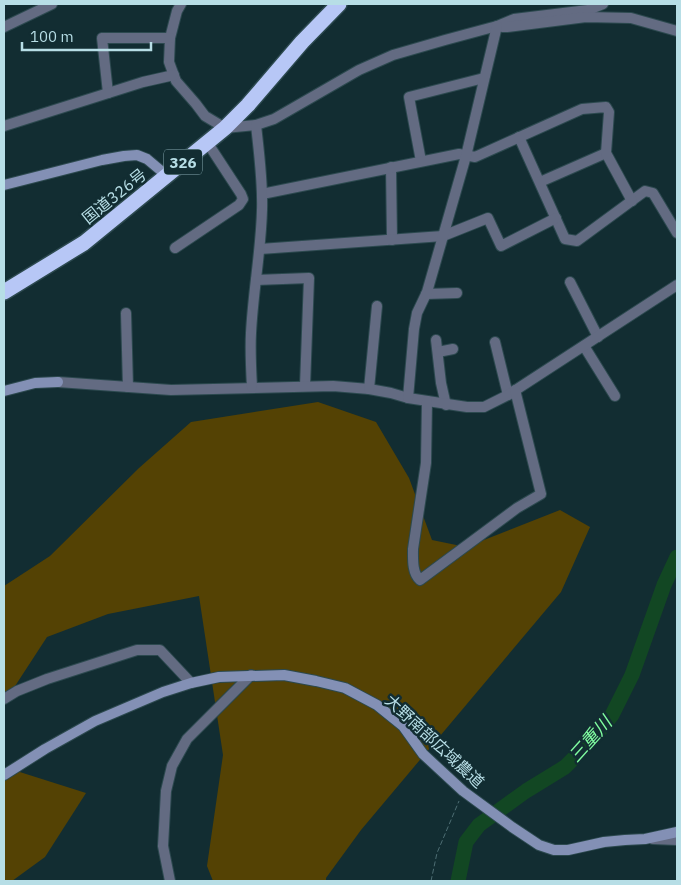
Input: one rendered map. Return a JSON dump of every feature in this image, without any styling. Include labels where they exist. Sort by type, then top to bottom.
[{"type":"highway","name":"国道326号","points":[[4,292],[84,243],[225,128],[248,106],[302,42],[339,4]]},
{"type":"street","points":[[4,27],[50,4]]},
{"type":"street","points":[[181,4],[170,38],[169,62],[176,80],[205,116],[225,128],[256,126],[274,119],[360,70],[394,55],[496,26],[514,19],[573,7],[588,10],[603,4]]},
{"type":"street","points":[[496,26],[507,27],[586,17],[631,18],[677,30]]},
{"type":"street","points":[[408,398],[414,329],[466,156],[496,26]]},
{"type":"street","points":[[108,93],[102,38],[170,38]]},
{"type":"street","points":[[4,126],[143,82],[174,75]]},
{"type":"street","points":[[421,161],[409,97],[484,78]]},
{"type":"street","points":[[262,194],[459,154],[475,157],[582,109],[606,107],[609,112],[606,153],[632,201]]},
{"type":"street","points":[[252,387],[250,361],[251,331],[263,208],[256,126]]},
{"type":"street","points":[[519,137],[565,240],[577,242],[645,191],[653,193],[677,233]]},
{"type":"street","points":[[175,248],[239,205],[243,199],[207,142]]},
{"type":"street","points":[[540,182],[606,153]]},
{"type":"street","points":[[4,185],[93,162],[138,155],[147,159],[166,175]]},
{"type":"street","points":[[391,167],[392,240]]},
{"type":"street","points":[[260,249],[443,236],[488,218],[501,246],[556,218]]},
{"type":"street","points":[[256,280],[309,278],[305,386]]},
{"type":"street","points":[[570,282],[598,337]]},
{"type":"street","points":[[4,391],[35,383],[58,382],[171,390],[333,386],[369,389],[408,398],[467,407],[484,407],[512,392],[677,285]]},
{"type":"street","points":[[426,294],[457,293]]},
{"type":"street","points":[[369,389],[377,306]]},
{"type":"street","points":[[126,313],[128,387]]},
{"type":"street","points":[[436,340],[441,384],[446,404]]},
{"type":"street","points":[[426,401],[426,463],[413,549],[413,563],[417,578],[420,580],[517,508],[541,494],[512,392],[495,342]]},
{"type":"street","points":[[584,346],[616,396]]},
{"type":"street","points":[[438,352],[453,349]]},
{"type":"street","points":[[4,699],[47,679],[138,650],[160,650],[191,683]]},
{"type":"street","points":[[170,881],[162,846],[166,790],[172,766],[187,739],[251,675]]},
{"type":"street","name":"大野南部広域農道","points":[[4,775],[95,721],[146,699],[191,683],[219,677],[284,675],[345,688],[377,704],[402,726],[423,754],[468,794],[512,827],[539,844],[554,850],[568,850],[604,842],[645,839],[677,832]]},
{"type":"street","points":[[645,839],[677,840]]},
{"type":"path","points":[[431,881],[437,853],[468,794]]},
{"type":"shaded area","points":[[318,402],[376,422],[409,478],[432,540],[466,547],[560,510],[590,527],[561,592],[361,830],[326,878],[326,881],[213,881],[207,866],[223,755],[199,596],[108,614],[47,637],[4,703],[4,586],[50,556],[139,468],[191,422]]},
{"type":"shaded area","points":[[4,767],[86,793],[45,857],[12,881],[4,881]]},
{"type":"waterway","name":"三重川","points":[[458,881],[466,842],[479,825],[526,791],[565,767],[589,743],[612,715],[632,675],[664,585],[677,557]]}]
